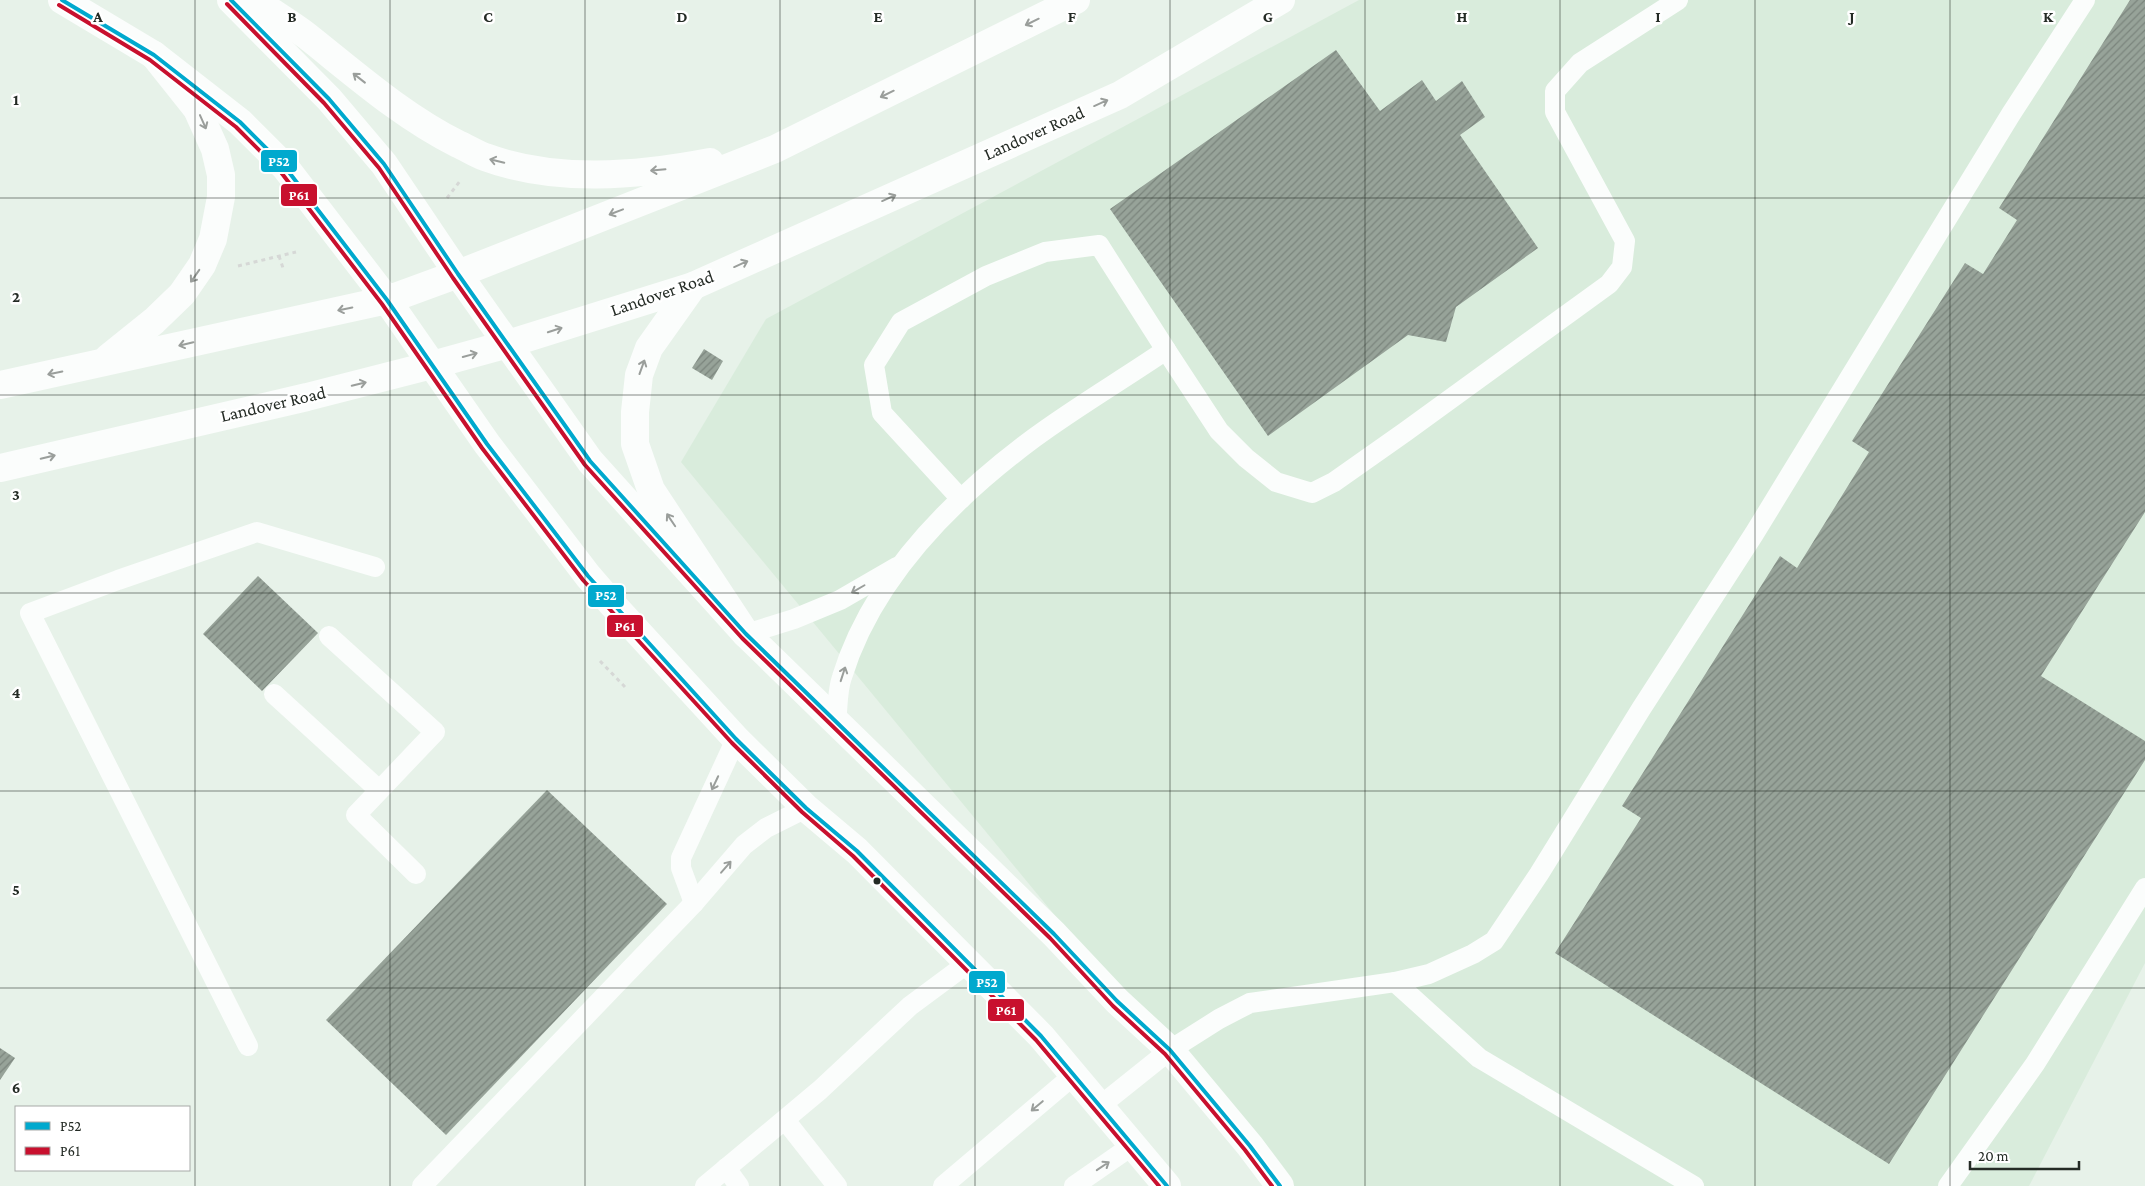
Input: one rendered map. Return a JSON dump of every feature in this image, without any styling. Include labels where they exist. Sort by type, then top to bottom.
[{"type":"main road","points":[[62,0],[154,55],[240,122],[285,167],[387,300],[487,444],[588,576],[736,739],[806,808],[857,851],[1041,1036],[1166,1186]]},
{"type":"main road","points":[[231,0],[329,99],[384,164],[458,274],[590,461],[746,634],[1054,934],[1117,1001],[1170,1050],[1250,1146],[1280,1186]]},
{"type":"main road","points":[[254,0],[304,34],[391,103],[444,137],[484,157],[531,170],[599,175],[676,169],[775,149]]},
{"type":"main road","points":[[0,385],[387,300],[458,274],[775,149],[1076,0]]},
{"type":"main road","name":"Landover Road","points":[[0,468],[307,397],[432,365],[508,344],[693,286],[1120,95],[1281,0]]},
{"type":"main road","points":[[103,363],[154,321],[182,294],[202,265],[213,240],[221,197],[221,175],[215,149],[198,109],[154,55]]},
{"type":"main road","points":[[693,286],[649,348],[642,366],[639,375],[635,412],[635,444],[651,490],[746,634]]},
{"type":"lane","points":[[961,499],[882,414],[874,365],[901,322],[986,276],[1045,252],[1099,245],[1218,431],[1246,458],[1276,482],[1312,493],[1334,482],[1584,304],[1609,284],[1622,267],[1625,241],[1555,112],[1555,90],[1580,63],[1678,0]]},
{"type":"lane","points":[[1100,1106],[1170,1050],[1219,1019],[1250,1004],[1395,982],[1429,974],[1494,941],[1539,874],[1641,709],[1754,534],[2011,114],[2085,0]]},
{"type":"lane","points":[[836,722],[841,678],[874,604],[900,565],[961,499],[1034,438],[1166,350]]},
{"type":"lane","points":[[248,1046],[30,613],[118,580],[257,532],[375,568]]},
{"type":"lane","points":[[746,634],[794,619],[840,600],[900,565]]},
{"type":"lane","points":[[329,636],[435,732],[356,815],[416,874]]},
{"type":"lane","points":[[274,694],[379,790]]},
{"type":"lane","points":[[694,903],[681,868],[682,858],[736,739]]},
{"type":"lane","points":[[422,1186],[694,903],[744,845],[766,828],[806,808]]},
{"type":"lane","points":[[1948,1186],[2035,1064],[2145,888]]},
{"type":"lane","points":[[705,1186],[785,1120],[910,1006],[968,963]]},
{"type":"lane","points":[[1395,982],[1480,1058],[1694,1186]]},
{"type":"lane","points":[[943,1186],[1074,1075]]},
{"type":"lane","points":[[785,1120],[837,1186]]},
{"type":"lane","points":[[1074,1186],[1133,1145]]},
{"type":"lane","points":[[726,1168],[739,1186]]},
{"type":"path","points":[[232,267],[296,252]]},
{"type":"path","points":[[279,256],[283,268]]},
{"type":"path","points":[[600,661],[626,688]]},
{"type":"shaded area","points":[[1359,0],[2145,0],[2145,963],[2029,1186],[1278,1186],[681,462],[766,319]]},
{"type":"building","points":[[2130,0],[2145,0],[2145,512],[2041,676],[2145,741],[2145,760],[1889,1164],[1555,953],[1641,818],[1622,806],[1780,556],[1797,568],[1869,452],[1852,441],[1965,263],[1983,274],[2017,220],[1999,208]]},
{"type":"building","points":[[1336,50],[1380,111],[1422,80],[1436,101],[1462,81],[1485,117],[1460,135],[1538,248],[1456,307],[1446,342],[1408,335],[1268,436],[1110,209]]},
{"type":"building","points":[[704,349],[723,361],[712,380],[692,368]]},
{"type":"building","points":[[258,576],[318,633],[262,691],[203,634]]},
{"type":"building","points":[[547,790],[667,904],[446,1135],[326,1020]]},
{"type":"building","points":[[0,1048],[15,1058],[0,1080]]},
{"type":"transit line","name":"P52","points":[[62,0],[154,55],[240,122],[285,167],[387,300],[487,444],[588,576],[736,739],[806,808],[857,851],[1041,1036],[1167,1186]]},
{"type":"transit line","name":"P52","points":[[231,0],[329,99],[384,164],[458,274],[590,461],[746,634],[1054,934],[1117,1001],[1170,1050],[1250,1146],[1280,1186]]},
{"type":"transit line","name":"P61","points":[[227,4],[324,103],[379,168],[453,278],[585,465],[742,638],[1050,938],[1113,1006],[1165,1054],[1245,1150],[1272,1186]]},
{"type":"transit line","name":"P61","points":[[59,5],[150,60],[236,127],[280,171],[382,304],[482,448],[583,580],[732,743],[802,812],[853,856],[1036,1040],[1159,1186]]}]
